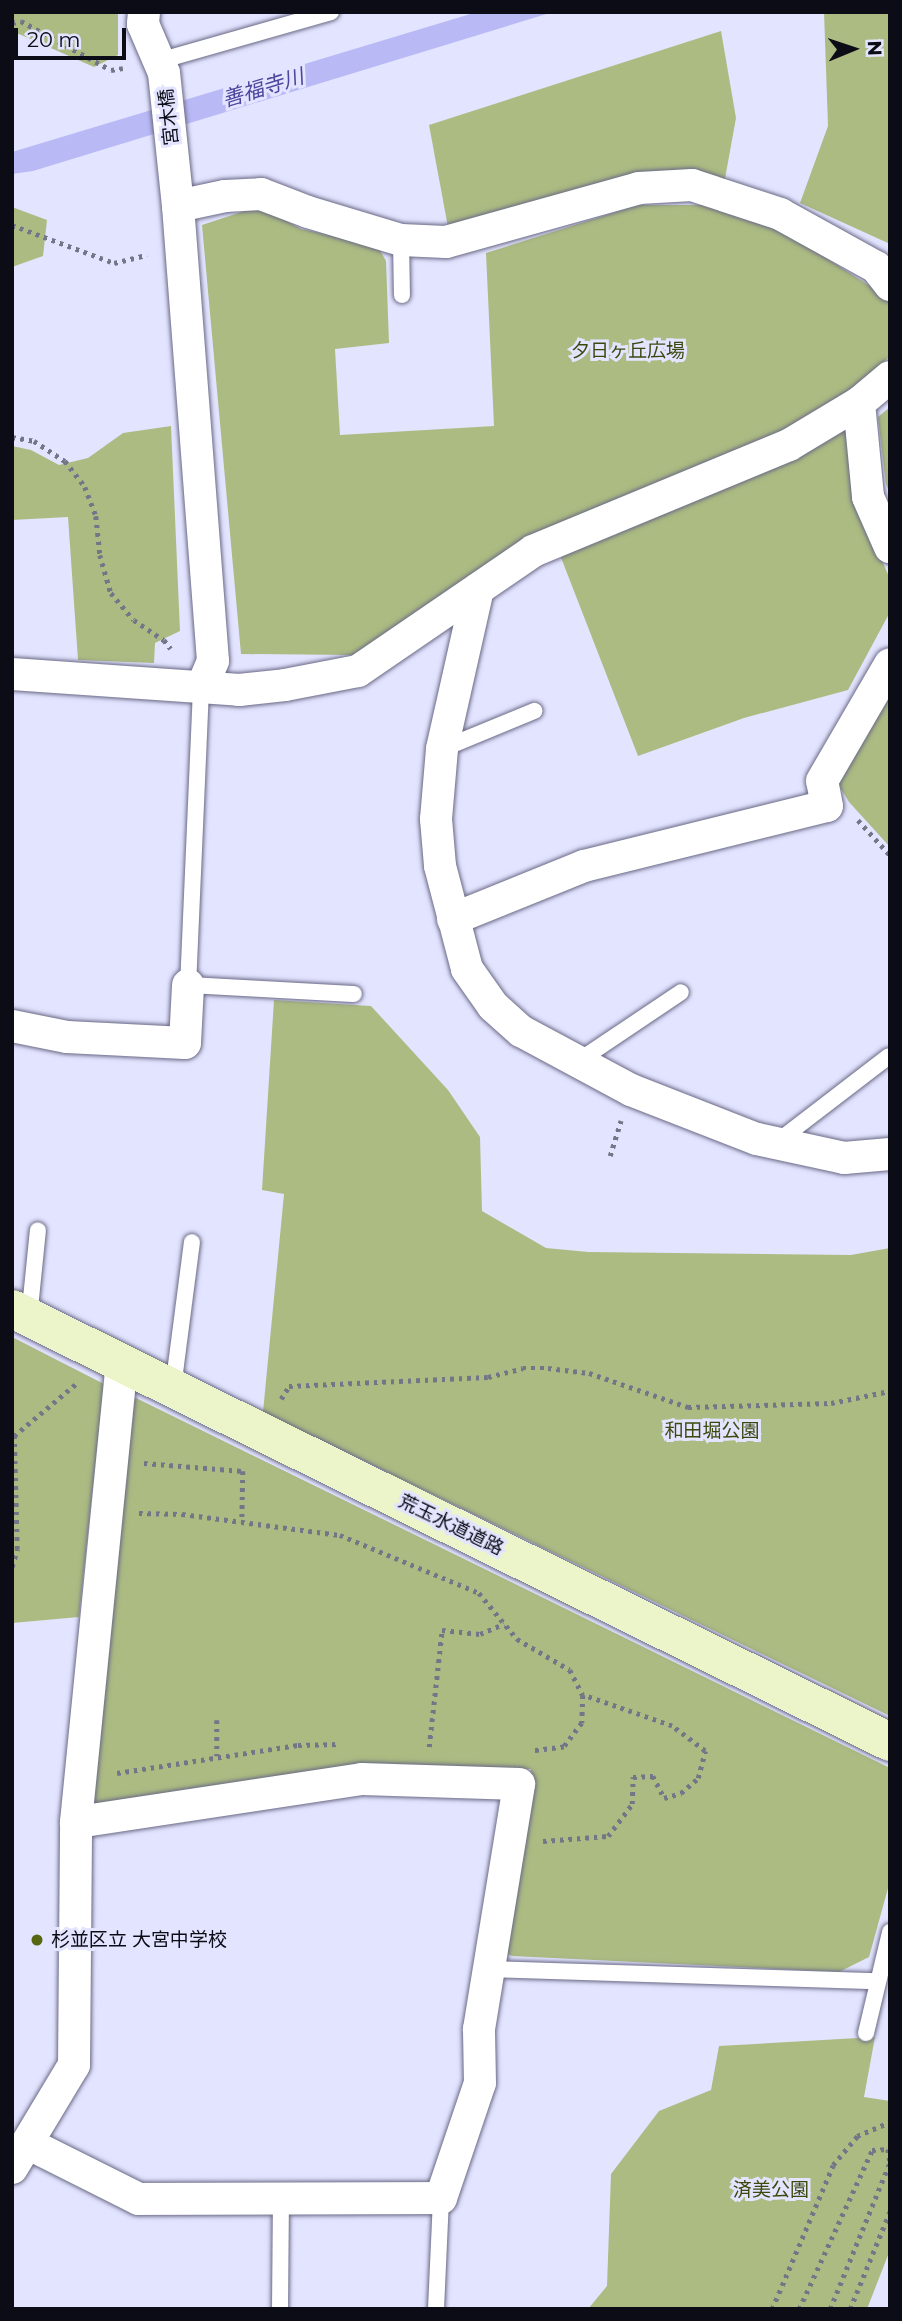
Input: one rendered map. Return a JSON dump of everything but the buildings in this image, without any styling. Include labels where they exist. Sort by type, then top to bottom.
[{"type":"main road","name":"荒玉水道道路","points":[[21,1314],[122,1361],[890,1741]]},
{"type":"street","name":"宮木橋","points":[[144,12],[142,24],[161,67],[178,206],[213,661],[201,689]]},
{"type":"street","points":[[178,206],[225,196],[261,194],[308,212],[401,240],[446,242],[639,188],[692,185],[780,214],[876,267],[890,285]]},
{"type":"street","points":[[12,674],[239,690],[285,685],[358,671],[533,551],[789,445],[859,402],[890,377]]},
{"type":"street","points":[[859,402],[867,497],[890,547]]},
{"type":"street","points":[[478,589],[442,749],[436,819],[440,866],[467,969],[493,1006],[521,1031],[631,1090],[775,1144],[844,1158],[890,1154]]},
{"type":"street","points":[[453,919],[584,866],[827,806],[822,781],[890,664]]},
{"type":"street","points":[[12,1026],[67,1037],[185,1043],[188,985]]},
{"type":"street","points":[[76,1822],[362,1779],[519,1784],[478,2029],[480,2083],[441,2199],[139,2199],[21,2156],[74,2065],[76,1822],[122,1361]]},
{"type":"lane","points":[[161,67],[331,12]]},
{"type":"lane","points":[[401,240],[402,295]]},
{"type":"lane","points":[[201,689],[188,985],[354,994]]},
{"type":"lane","points":[[442,749],[534,712]]},
{"type":"lane","points":[[577,1062],[681,992]]},
{"type":"lane","points":[[775,1144],[889,1056]]},
{"type":"lane","points":[[21,1314],[38,1230]]},
{"type":"lane","points":[[173,1388],[192,1242]]},
{"type":"lane","points":[[866,2033],[890,1932]]},
{"type":"lane","points":[[488,1969],[877,1981]]},
{"type":"lane","points":[[280,2309],[281,2198]]},
{"type":"lane","points":[[436,2309],[441,2199]]},
{"type":"path","points":[[12,23],[22,22],[111,70],[161,67]]},
{"type":"path","points":[[12,225],[114,263],[168,249],[178,206]]},
{"type":"path","points":[[12,437],[34,441],[65,461],[85,487],[96,516],[100,555],[111,593],[134,620],[164,640],[201,689]]},
{"type":"path","points":[[827,806],[845,808],[890,855]]},
{"type":"path","points":[[12,1567],[17,1549],[14,1437],[79,1382],[122,1361]]},
{"type":"path","points":[[265,1433],[289,1386],[488,1377],[523,1368],[548,1367],[589,1373],[688,1407],[831,1403],[890,1391]]},
{"type":"path","points":[[112,1460],[243,1471],[242,1522]]},
{"type":"path","points":[[137,1513],[242,1522],[340,1535],[479,1594],[517,1639],[570,1670],[583,1695],[582,1723],[564,1747],[519,1750]]},
{"type":"path","points":[[429,1748],[442,1630],[480,1634],[505,1624]]},
{"type":"path","points":[[510,1843],[608,1836],[632,1804],[633,1777],[653,1776],[664,1798],[681,1793],[698,1778],[705,1751],[672,1726],[583,1695]]},
{"type":"path","points":[[216,1720],[217,1756]]},
{"type":"path","points":[[76,1822],[119,1771],[298,1745],[351,1744]]},
{"type":"path","points":[[416,1747],[442,1748]]},
{"type":"path","points":[[772,2309],[833,2165],[858,2136],[890,2122]]},
{"type":"path","points":[[799,2309],[872,2150],[889,2148],[890,2162],[830,2309]]},
{"type":"path","points":[[850,2309],[890,2211]]},
{"type":"green space","points":[[12,12],[118,12],[118,55],[94,67],[19,34],[12,36]]},
{"type":"green space","points":[[824,12],[890,12],[890,244],[800,203],[828,126]]},
{"type":"green space","points":[[721,31],[736,118],[724,184],[448,227],[429,125]]},
{"type":"green space","name":"夕日ヶ丘広場","points":[[638,205],[704,205],[789,234],[890,299],[890,356],[853,391],[783,435],[531,535],[353,655],[241,654],[202,225],[260,206],[301,229],[377,245],[386,261],[389,343],[335,349],[340,435],[494,426],[486,253]]},
{"type":"green space","points":[[12,207],[47,220],[43,256],[12,267]]},
{"type":"green space","points":[[890,407],[890,494],[886,484],[878,417]]},
{"type":"green space","points":[[171,426],[180,631],[155,643],[154,663],[78,660],[68,517],[12,520],[12,446],[31,450],[59,465],[88,458],[123,433]]},
{"type":"green space","points":[[845,427],[855,499],[890,579],[890,612],[848,690],[744,718],[638,756],[560,555]]},
{"type":"green space","points":[[890,694],[890,847],[849,802],[835,779]]},
{"type":"green space","name":"和田堀公園","points":[[274,1000],[371,1006],[448,1090],[480,1137],[482,1211],[546,1248],[588,1252],[851,1255],[890,1248],[890,1716],[263,1412],[284,1194],[262,1190]]},
{"type":"green space","points":[[12,1337],[104,1384],[79,1617],[12,1623]]},
{"type":"green space","points":[[136,1398],[890,1768],[890,1881],[869,1957],[839,1972],[512,1956],[500,1951],[531,1769],[380,1767],[93,1808],[128,1402]]},
{"type":"green space","name":"済美公園","points":[[875,2037],[864,2097],[890,2101],[890,2250],[867,2309],[588,2309],[607,2286],[611,2174],[659,2111],[711,2090],[719,2046]]},
{"type":"water","name":"善福寺川","points":[[477,12],[553,12],[33,171],[12,174],[12,152]]},
{"type":"place","name":"杉並区立 大宮中学校","points":[[37,1940]]}]
